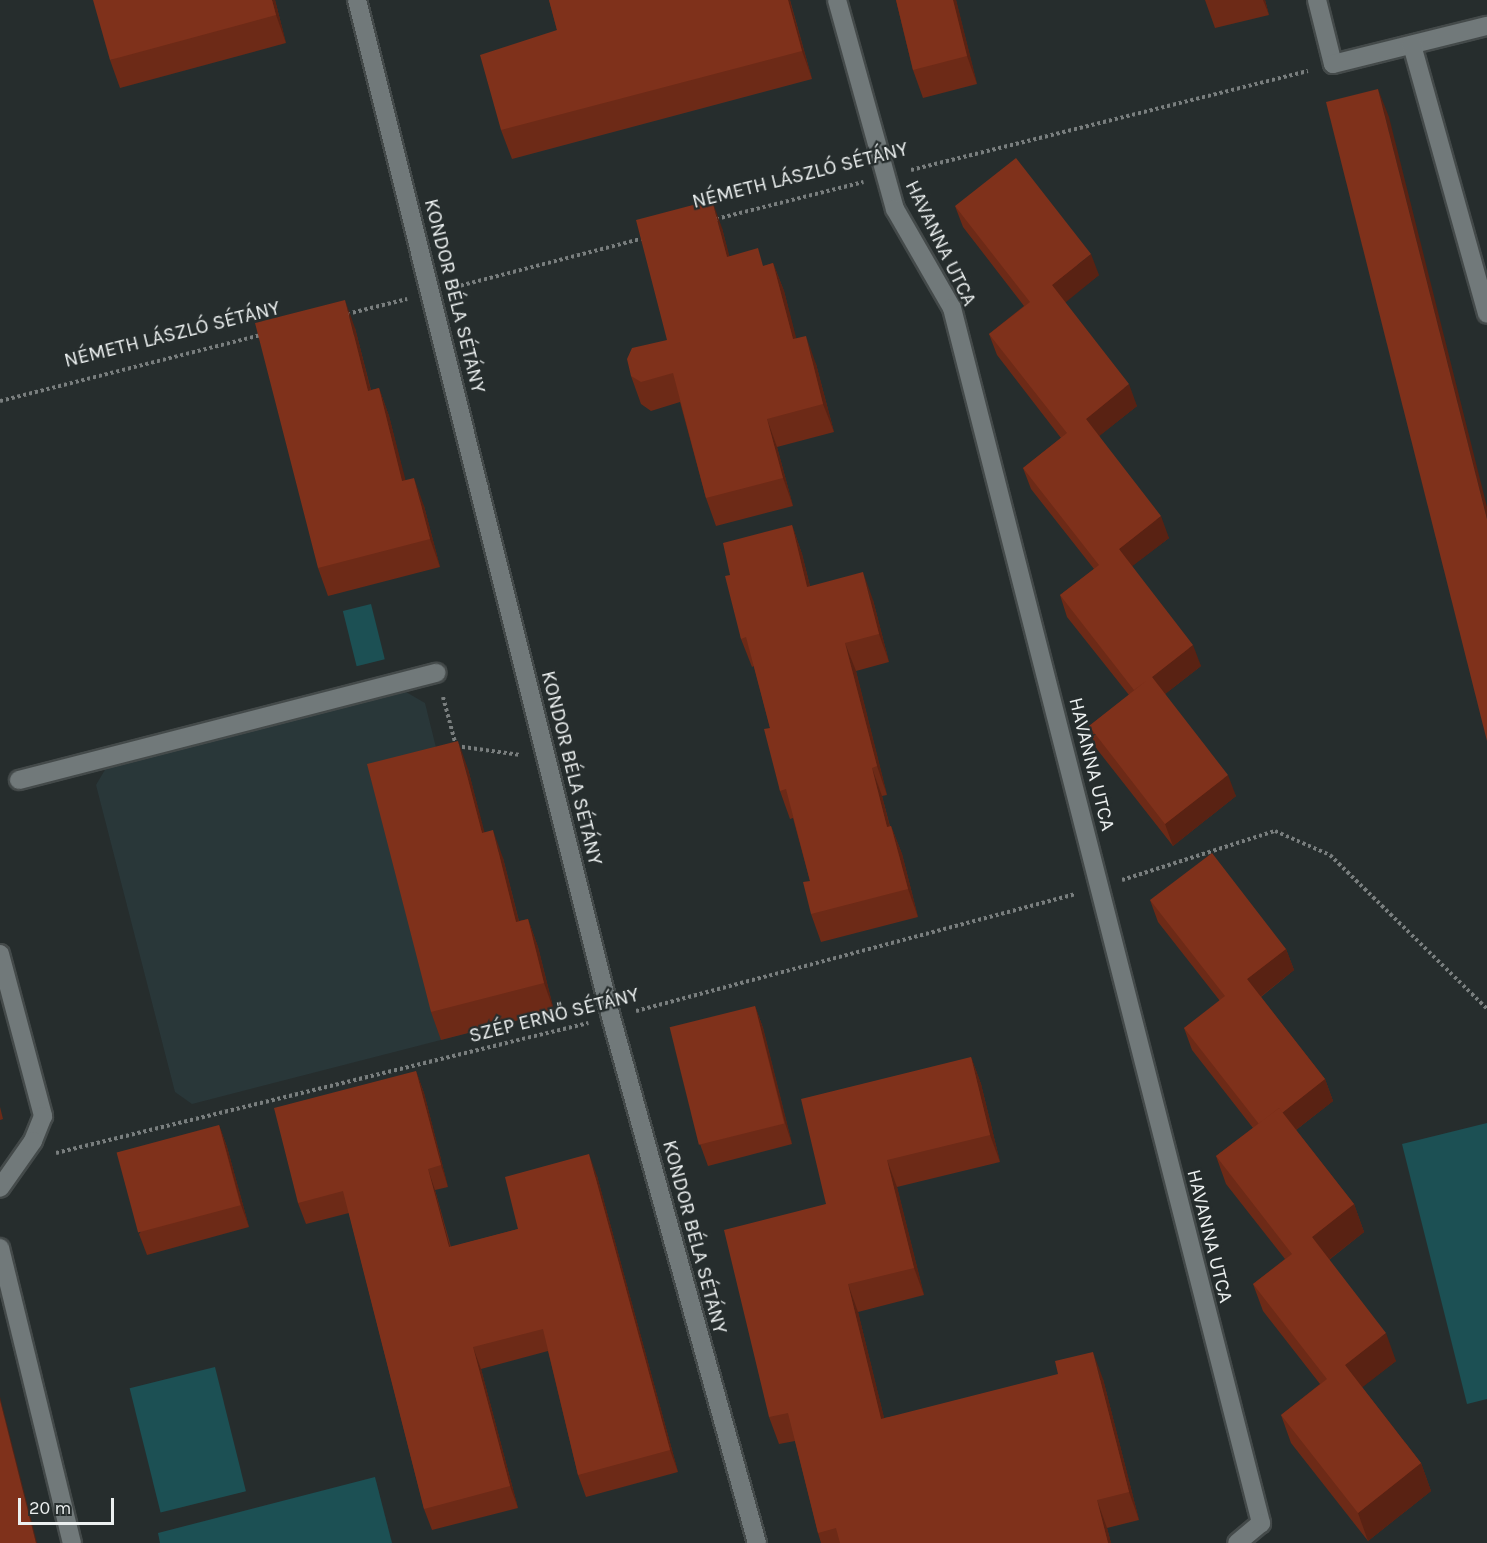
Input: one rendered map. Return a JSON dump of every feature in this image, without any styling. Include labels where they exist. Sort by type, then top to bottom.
[{"type":"street","name":"KONDOR BÉLA SÉTÁNY","points":[[357,0],[611,1017],[757,1543]]},
{"type":"street","name":"HAVANNA UTCA","points":[[837,0],[884,177],[895,209],[952,308],[1261,1523],[1237,1543]]},
{"type":"street","points":[[1317,0],[1333,64],[1487,26]]},
{"type":"street","points":[[1412,45],[1487,314]]},
{"type":"street","points":[[19,780],[437,673]]},
{"type":"street","points":[[0,954],[42,1116],[33,1141],[14,1163],[0,1188]]},
{"type":"street","points":[[0,1248],[72,1543]]},
{"type":"path","name":"NÉMETH LÁSZLÓ SÉTÁNY","points":[[706,222],[1333,64]]},
{"type":"path","points":[[338,316],[649,237]]},
{"type":"path","name":"NÉMETH LÁSZLÓ SÉTÁNY","points":[[0,401],[268,334]]},
{"type":"path","points":[[437,673],[456,746],[547,759]]},
{"type":"path","name":"SZÉP ERNŐ SÉTÁNY","points":[[14,1163],[611,1017],[1100,887],[1275,831],[1330,855],[1487,1009]]},
{"type":"shaded area","points":[[371,604],[385,659],[357,666],[343,611]]},
{"type":"shaded area","points":[[406,692],[425,703],[443,776],[468,769],[484,832],[473,835],[480,864],[503,858],[519,922],[538,947],[554,1011],[192,1104],[175,1092],[96,785],[106,768]]},
{"type":"shaded area","points":[[1487,1123],[1487,1399],[1467,1404],[1402,1144]]},
{"type":"shaded area","points":[[215,1367],[246,1491],[161,1512],[130,1388]]},
{"type":"shaded area","points":[[375,1477],[392,1543],[160,1543],[158,1533]]},
{"type":"building","points":[[93,0],[272,0],[276,15],[110,60]]},
{"type":"building","points":[[549,0],[788,0],[802,51],[501,130],[480,55],[557,30]]},
{"type":"building","points":[[896,0],[953,0],[967,56],[913,70]]},
{"type":"building","points":[[1378,89],[1487,519],[1487,741],[1326,102]]},
{"type":"building","points":[[1016,158],[1091,254],[1052,285],[1129,384],[1086,419],[1161,516],[1119,549],[1193,645],[1152,677],[1228,775],[1165,824],[1089,726],[1146,681],[1134,690],[1060,595],[1099,565],[1023,468],[1067,433],[989,334],[1030,302],[955,206]]},
{"type":"building","points":[[712,200],[727,257],[758,248],[763,266],[773,263],[793,339],[806,336],[823,404],[767,419],[783,478],[706,498],[673,373],[641,382],[631,376],[627,359],[632,348],[667,340],[636,220]]},
{"type":"building","points":[[345,300],[368,391],[379,388],[402,481],[414,478],[430,539],[318,568],[255,323]]},
{"type":"building","points":[[792,525],[807,587],[863,572],[879,634],[845,643],[877,766],[872,768],[887,827],[891,826],[908,889],[811,914],[803,882],[810,881],[786,789],[780,791],[764,729],[770,728],[746,637],[741,639],[725,576],[730,575],[723,543]]},
{"type":"building","points":[[458,741],[482,833],[493,830],[516,922],[528,919],[544,983],[431,1012],[367,764]]},
{"type":"building","points":[[1212,853],[1286,949],[1247,979],[1325,1079],[1282,1113],[1279,1108],[1259,1124],[1184,1028],[1225,996],[1150,900]]},
{"type":"building","points":[[755,1006],[784,1123],[699,1145],[670,1027]]},
{"type":"building","points":[[971,1057],[990,1135],[887,1160],[914,1268],[848,1284],[881,1419],[1058,1374],[1055,1361],[1093,1352],[1129,1492],[1097,1500],[1108,1543],[840,1543],[836,1528],[818,1533],[788,1413],[769,1417],[724,1230],[826,1204],[801,1099]]},
{"type":"building","points":[[416,1071],[441,1165],[428,1169],[449,1247],[518,1229],[505,1177],[589,1154],[670,1450],[578,1475],[543,1329],[473,1347],[510,1486],[424,1509],[343,1191],[298,1203],[274,1108]]},
{"type":"building","points":[[1279,1108],[1354,1204],[1312,1237],[1386,1333],[1345,1365],[1421,1463],[1358,1513],[1281,1415],[1327,1379],[1253,1284],[1292,1254],[1216,1156]]},
{"type":"building","points":[[219,1125],[240,1205],[138,1233],[117,1152]]},
{"type":"building","points":[[0,1400],[36,1543],[0,1543]]}]
